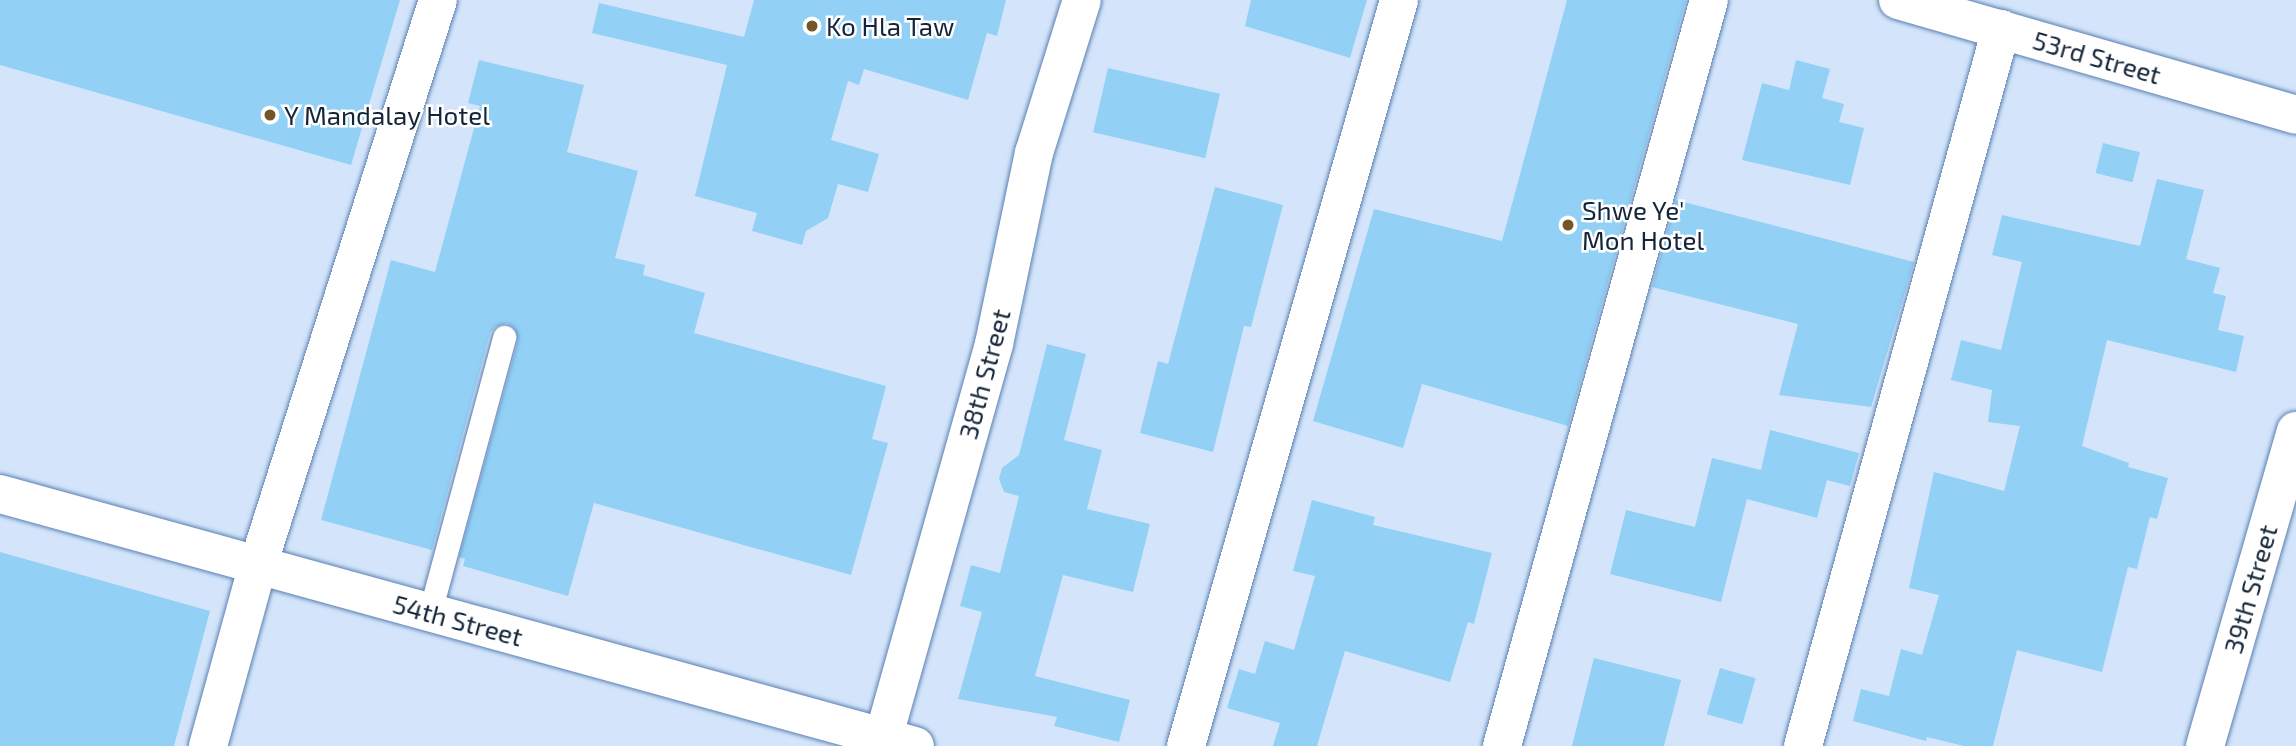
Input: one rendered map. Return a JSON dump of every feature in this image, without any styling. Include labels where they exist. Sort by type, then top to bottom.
[{"type":"street","points":[[208,746],[258,565],[438,0]]},
{"type":"street","name":"38th Street","points":[[893,743],[994,344],[1034,153],[1082,0]]},
{"type":"street","points":[[1186,746],[1399,0]]},
{"type":"street","points":[[1502,746],[1709,0]]},
{"type":"street","name":"53rd Street","points":[[1898,0],[2296,115]]},
{"type":"street","points":[[1802,746],[2001,29]]},
{"type":"street","name":"39th Street","points":[[2204,746],[2296,431]]},
{"type":"street","name":"54th Street","points":[[0,494],[893,743]]},
{"type":"lane","points":[[430,612],[504,337]]},
{"type":"building","name":"Y Mandalay Hotel","points":[[0,0],[400,0],[351,165],[0,65]]},
{"type":"building","points":[[754,0],[1006,0],[997,36],[987,33],[968,100],[864,69],[859,85],[848,81],[831,140],[879,154],[868,192],[838,184],[828,218],[806,231],[802,245],[752,231],[757,213],[695,196],[727,65],[592,33],[599,3],[744,37]]},
{"type":"building","points":[[1251,0],[1367,0],[1350,58],[1245,26]]},
{"type":"building","name":"Shwe Ye' Mon Hotel","points":[[1567,0],[1686,0],[1568,426],[1422,384],[1403,448],[1313,421],[1374,209],[1502,241]]},
{"type":"building","points":[[479,60],[584,85],[567,152],[638,171],[615,258],[645,265],[643,275],[705,293],[694,333],[886,386],[872,439],[888,443],[851,575],[594,503],[568,596],[463,566],[465,559],[459,557],[518,341],[514,328],[507,323],[495,327],[490,333],[432,550],[321,520],[391,260],[435,272],[480,106],[468,103]]},
{"type":"building","points":[[1796,60],[1830,69],[1822,98],[1844,104],[1839,122],[1864,128],[1850,185],[1742,160],[1762,83],[1789,90]]},
{"type":"building","points":[[1108,68],[1220,94],[1205,158],[1093,132]]},
{"type":"building","points":[[2103,143],[2140,152],[2132,182],[2096,173]]},
{"type":"building","points":[[2157,179],[2204,190],[2186,259],[2220,268],[2213,293],[2226,296],[2218,330],[2244,336],[2236,372],[2107,340],[2082,446],[2129,463],[2128,467],[2168,478],[2157,519],[2150,517],[2137,569],[2128,567],[2102,672],[2017,650],[1993,746],[1964,746],[1927,737],[1926,741],[1853,721],[1861,689],[1889,696],[1901,649],[1922,655],[1939,595],[1909,588],[1934,472],[2004,491],[2020,426],[1988,422],[1992,390],[1951,380],[1961,340],[2001,350],[2022,262],[1992,255],[2002,215],[2140,246]]},
{"type":"building","points":[[1215,187],[1283,205],[1251,327],[1244,326],[1213,452],[1140,433],[1158,361],[1168,364]]},
{"type":"building","points":[[1676,200],[1914,262],[1871,407],[1779,395],[1798,324],[1652,287]]},
{"type":"building","points":[[1047,344],[1086,354],[1064,440],[1102,450],[1087,509],[1150,524],[1133,592],[1063,575],[1035,676],[1130,700],[1119,742],[1054,726],[1057,717],[958,699],[982,612],[960,606],[971,565],[1000,573],[1019,496],[1004,492],[999,479],[1002,468],[1019,455]]},
{"type":"building","points":[[1770,430],[1859,453],[1850,486],[1827,480],[1817,518],[1747,499],[1721,602],[1610,574],[1626,510],[1695,527],[1712,458],[1761,470]]},
{"type":"building","points":[[1312,500],[1375,517],[1373,525],[1492,553],[1474,624],[1468,622],[1450,682],[1345,651],[1317,746],[1273,746],[1280,723],[1227,708],[1239,669],[1255,674],[1265,641],[1294,650],[1315,576],[1293,571]]},
{"type":"building","points":[[0,552],[210,611],[174,746],[0,746]]},
{"type":"building","points":[[1594,658],[1681,680],[1664,746],[1572,746]]},
{"type":"building","points":[[1720,668],[1756,678],[1742,724],[1707,714]]},
{"type":"place","name":"Ko Hla Taw","points":[[812,26]]},
{"type":"place","name":"Y Mandalay Hotel","points":[[270,115]]},
{"type":"place","name":"Shwe Ye' Mon Hotel","points":[[1568,225]]}]
